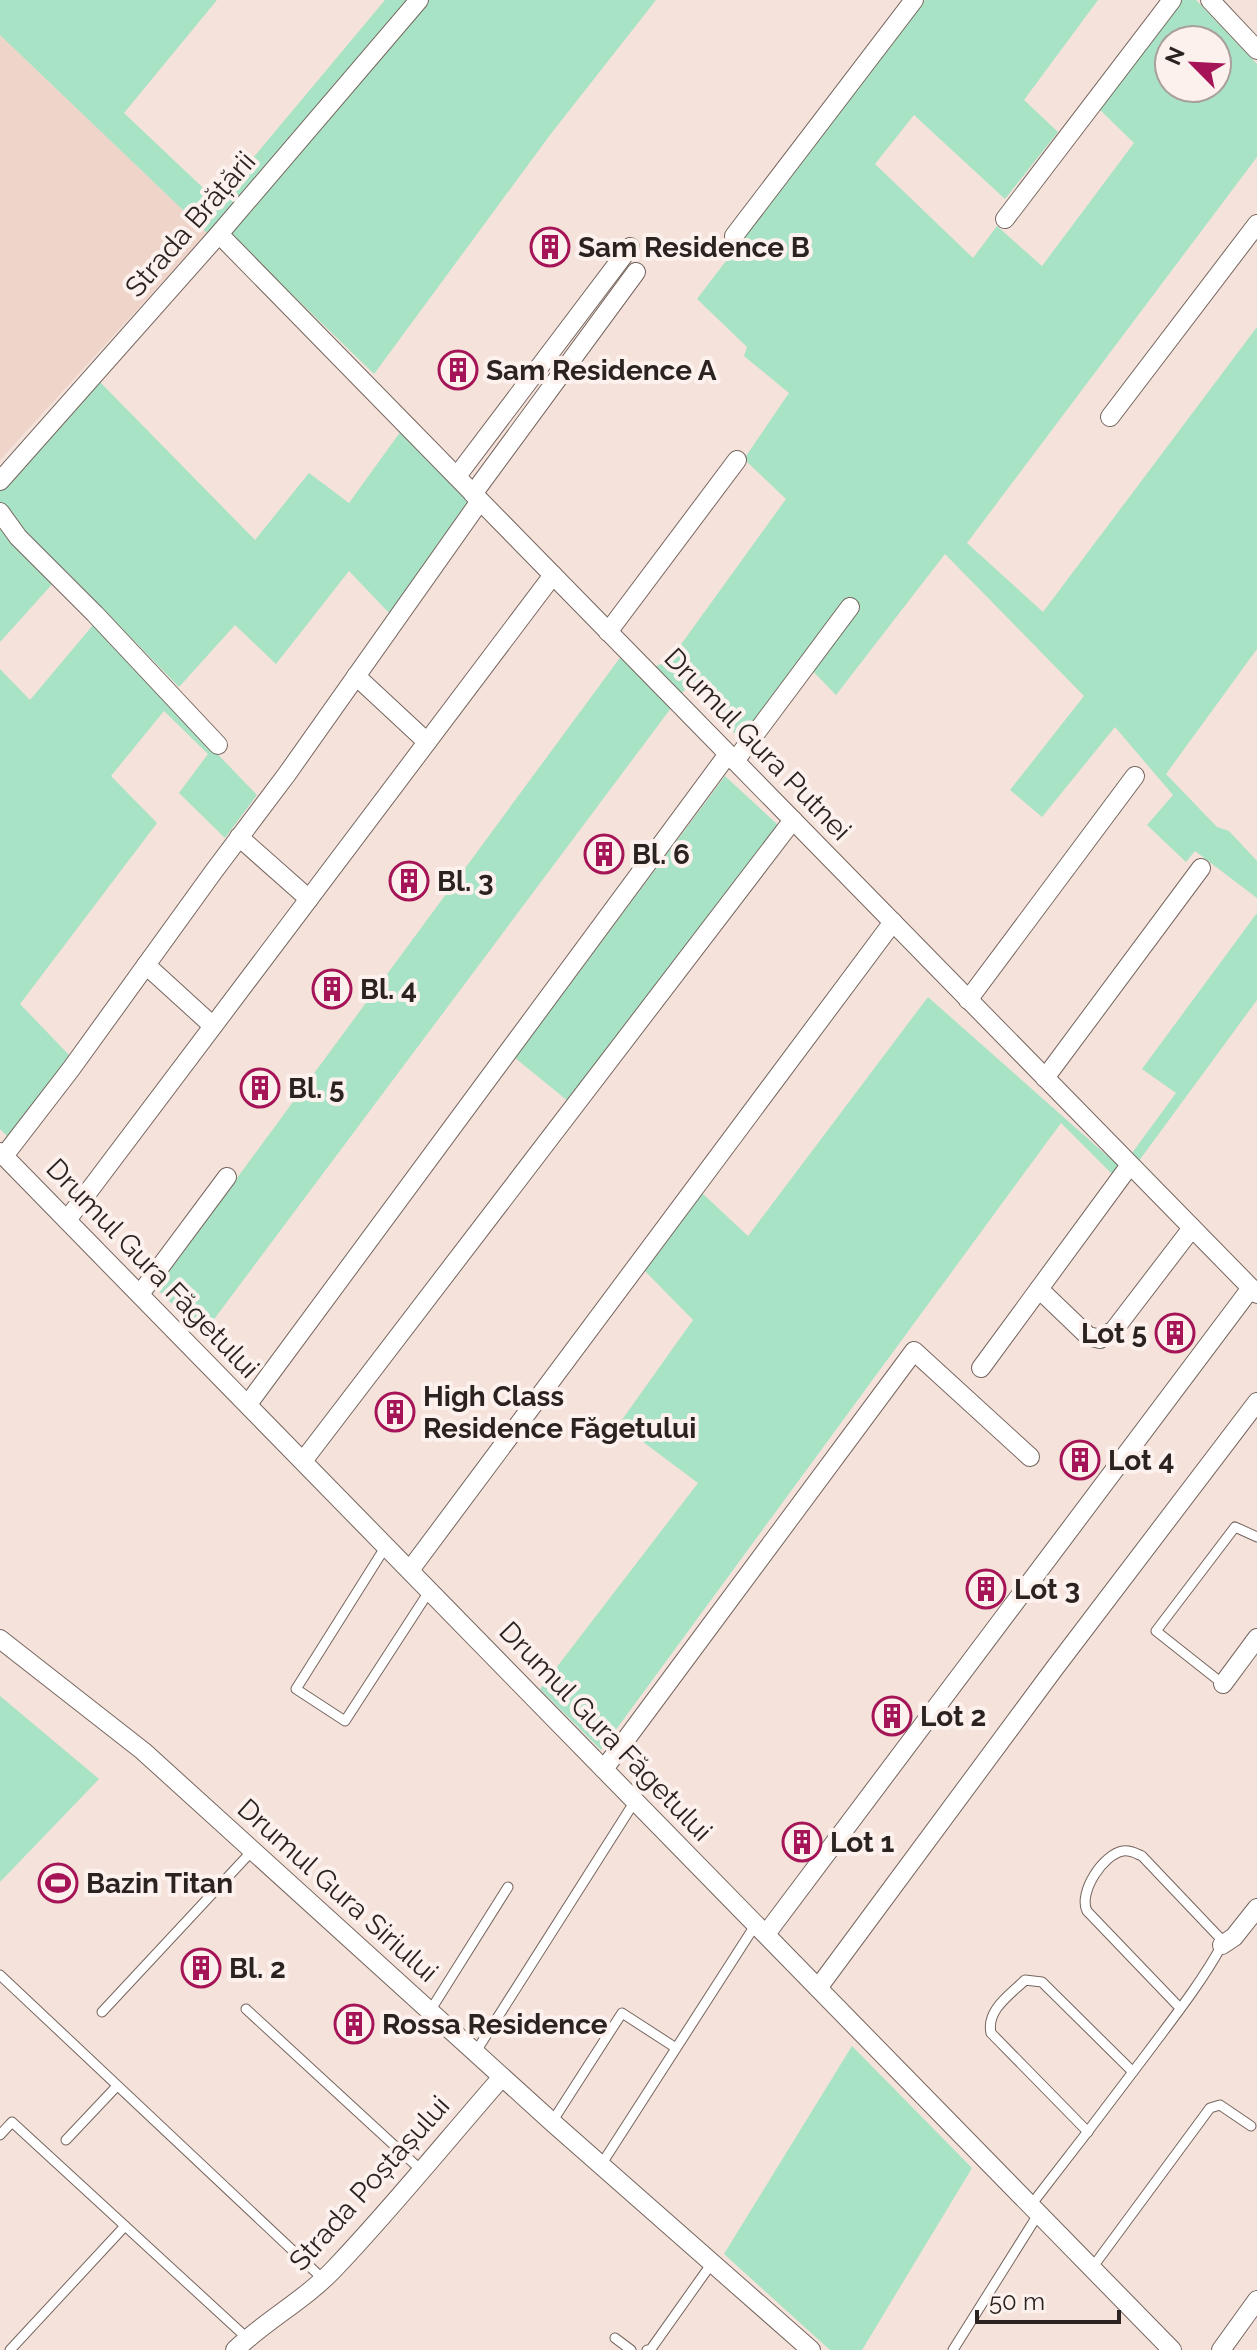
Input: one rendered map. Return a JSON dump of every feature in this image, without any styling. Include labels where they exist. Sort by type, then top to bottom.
[{"type":"street","name":"Strada Brățării","points":[[0,481],[219,234],[419,0]]},
{"type":"street","points":[[734,236],[914,0]]},
{"type":"street","points":[[1005,219],[1172,0]]},
{"type":"street","points":[[1210,0],[1257,50]]},
{"type":"street","points":[[1110,417],[1257,224]]},
{"type":"street","name":"Drumul Gura Putnei","points":[[219,234],[1254,1291]]},
{"type":"street","points":[[457,476],[630,247]]},
{"type":"street","points":[[2,1154],[71,1069],[356,676],[477,497],[636,272]]},
{"type":"street","points":[[608,632],[737,460]]},
{"type":"street","points":[[0,512],[18,537],[218,745]]},
{"type":"street","points":[[67,1220],[553,575]]},
{"type":"street","points":[[248,1404],[732,758],[850,607]]},
{"type":"street","points":[[356,676],[427,742]]},
{"type":"street","points":[[968,1000],[1135,776]]},
{"type":"street","points":[[303,1461],[793,820]]},
{"type":"street","points":[[239,837],[309,899]]},
{"type":"street","points":[[1045,1078],[1201,868]]},
{"type":"street","points":[[410,1570],[893,922]]},
{"type":"street","points":[[146,965],[213,1026]]},
{"type":"street","name":"Drumul Gura Făgetului","points":[[2,1154],[1172,2350]]},
{"type":"street","points":[[981,1368],[1130,1165]]},
{"type":"street","points":[[140,1294],[227,1177]]},
{"type":"street","points":[[1039,1289],[1088,1336],[1100,1339],[1114,1330],[1192,1228]]},
{"type":"street","points":[[761,1929],[1254,1291]]},
{"type":"street","points":[[604,1769],[914,1351],[1030,1457]]},
{"type":"street","points":[[818,1988],[1257,1402]]},
{"type":"street","points":[[1223,1684],[1257,1638]]},
{"type":"street","name":"Drumul Gura Siriului","points":[[0,1639],[143,1751],[475,2053],[811,2350]]},
{"type":"street","points":[[1222,1945],[1234,1937],[1257,1908]]},
{"type":"street","name":"Strada Poștașului","points":[[241,2344],[266,2322],[303,2299],[323,2279],[502,2077]]},
{"type":"street","points":[[1221,2350],[1257,2300]]},
{"type":"lane","points":[[1223,1684],[1156,1631],[1235,1527],[1257,1537]]},
{"type":"lane","points":[[386,1546],[296,1689],[345,1721],[430,1590]]},
{"type":"lane","points":[[475,2053],[635,1801]]},
{"type":"lane","points":[[102,2012],[252,1851]]},
{"type":"lane","points":[[953,2350],[1035,2209],[1088,2132],[1209,1970],[1222,1945],[1219,1937],[1142,1856],[1120,1851],[1107,1859],[1086,1888],[1083,1903],[1087,1911],[1180,2008]]},
{"type":"lane","points":[[430,2011],[508,1887]]},
{"type":"lane","points":[[601,2165],[676,2048],[761,1929]]},
{"type":"lane","points":[[0,1975],[323,2279]]},
{"type":"lane","points":[[1088,2132],[991,2033],[991,2015],[1025,1980],[1042,1982],[1133,2072]]},
{"type":"lane","points":[[246,2009],[421,2170]]},
{"type":"lane","points":[[552,2122],[622,2013],[676,2048]]},
{"type":"lane","points":[[66,2140],[117,2086]]},
{"type":"lane","points":[[1092,2268],[1210,2108],[1220,2105],[1251,2126]]},
{"type":"lane","points":[[0,2135],[12,2122],[125,2226],[241,2344]]},
{"type":"lane","points":[[10,2350],[125,2226]]},
{"type":"lane","points":[[647,2350],[651,2349],[712,2263]]},
{"type":"lane","points":[[615,2338],[631,2350]]},
{"type":"shaded area","points":[[0,35],[207,233],[0,460]]},
{"type":"green space","points":[[0,0],[217,0],[124,113],[217,201],[385,0],[656,0],[550,135],[374,374],[232,236],[207,233],[0,35]]},
{"type":"green space","points":[[925,0],[1098,0],[1024,100],[1058,132],[1005,199],[914,115],[875,164],[973,258],[997,226],[1042,266],[1134,143],[1098,108],[1153,37],[1153,104],[1233,104],[1233,39],[1257,64],[1257,157],[967,543],[1043,612],[1257,327],[1257,649],[1166,774],[1217,827],[1229,831],[1257,861],[1257,898],[1195,851],[1186,862],[1147,825],[1173,795],[1115,727],[1042,817],[1010,790],[1084,696],[945,554],[836,695],[804,662],[743,742],[689,684],[203,1334],[156,1288],[622,655],[638,673],[669,661],[786,499],[744,459],[789,393],[744,356],[747,347],[697,299]]},
{"type":"green space","points":[[1182,0],[1196,0],[1219,24],[1163,24]]},
{"type":"green space","points":[[97,379],[255,540],[309,473],[349,503],[401,431],[472,506],[390,614],[349,571],[276,664],[235,625],[179,687],[65,570],[0,642],[0,491]]},
{"type":"green space","points":[[93,625],[257,795],[225,838],[179,793],[208,754],[164,711],[111,776],[157,823],[20,1004],[69,1055],[10,1139],[0,1129],[0,669],[30,700]]},
{"type":"green space","points":[[725,776],[778,825],[568,1101],[515,1058]]},
{"type":"green space","points":[[1257,913],[1257,1000],[1122,1184],[1061,1123],[601,1750],[540,1689],[698,1483],[619,1424],[693,1320],[644,1270],[702,1193],[748,1236],[928,997],[1121,1168],[1176,1093],[1142,1069]]},
{"type":"green space","points":[[0,1696],[99,1779],[0,1882]]},
{"type":"green space","points":[[852,2046],[972,2168],[862,2350],[830,2350],[724,2254]]},
{"type":"place","name":"Sam Residence B","points":[[550,247]]},
{"type":"place","name":"Sam Residence A","points":[[458,370]]},
{"type":"place","name":"Bl. 6","points":[[604,854]]},
{"type":"place","name":"Bl. 3","points":[[409,881]]},
{"type":"place","name":"Bl. 4","points":[[332,989]]},
{"type":"place","name":"Bl. 5","points":[[260,1088]]},
{"type":"place","name":"Lot 5","points":[[1175,1333]]},
{"type":"place","name":"High Class Residence Făgetului","points":[[395,1412]]},
{"type":"place","name":"Lot 4","points":[[1080,1460]]},
{"type":"place","name":"Lot 3","points":[[986,1589]]},
{"type":"place","name":"Lot 2","points":[[892,1716]]},
{"type":"place","name":"Lot 1","points":[[802,1842]]},
{"type":"place","name":"Bazin Titan","points":[[58,1883]]},
{"type":"place","name":"Bl. 2","points":[[201,1968]]},
{"type":"place","name":"Rossa Residence","points":[[354,2024]]}]
